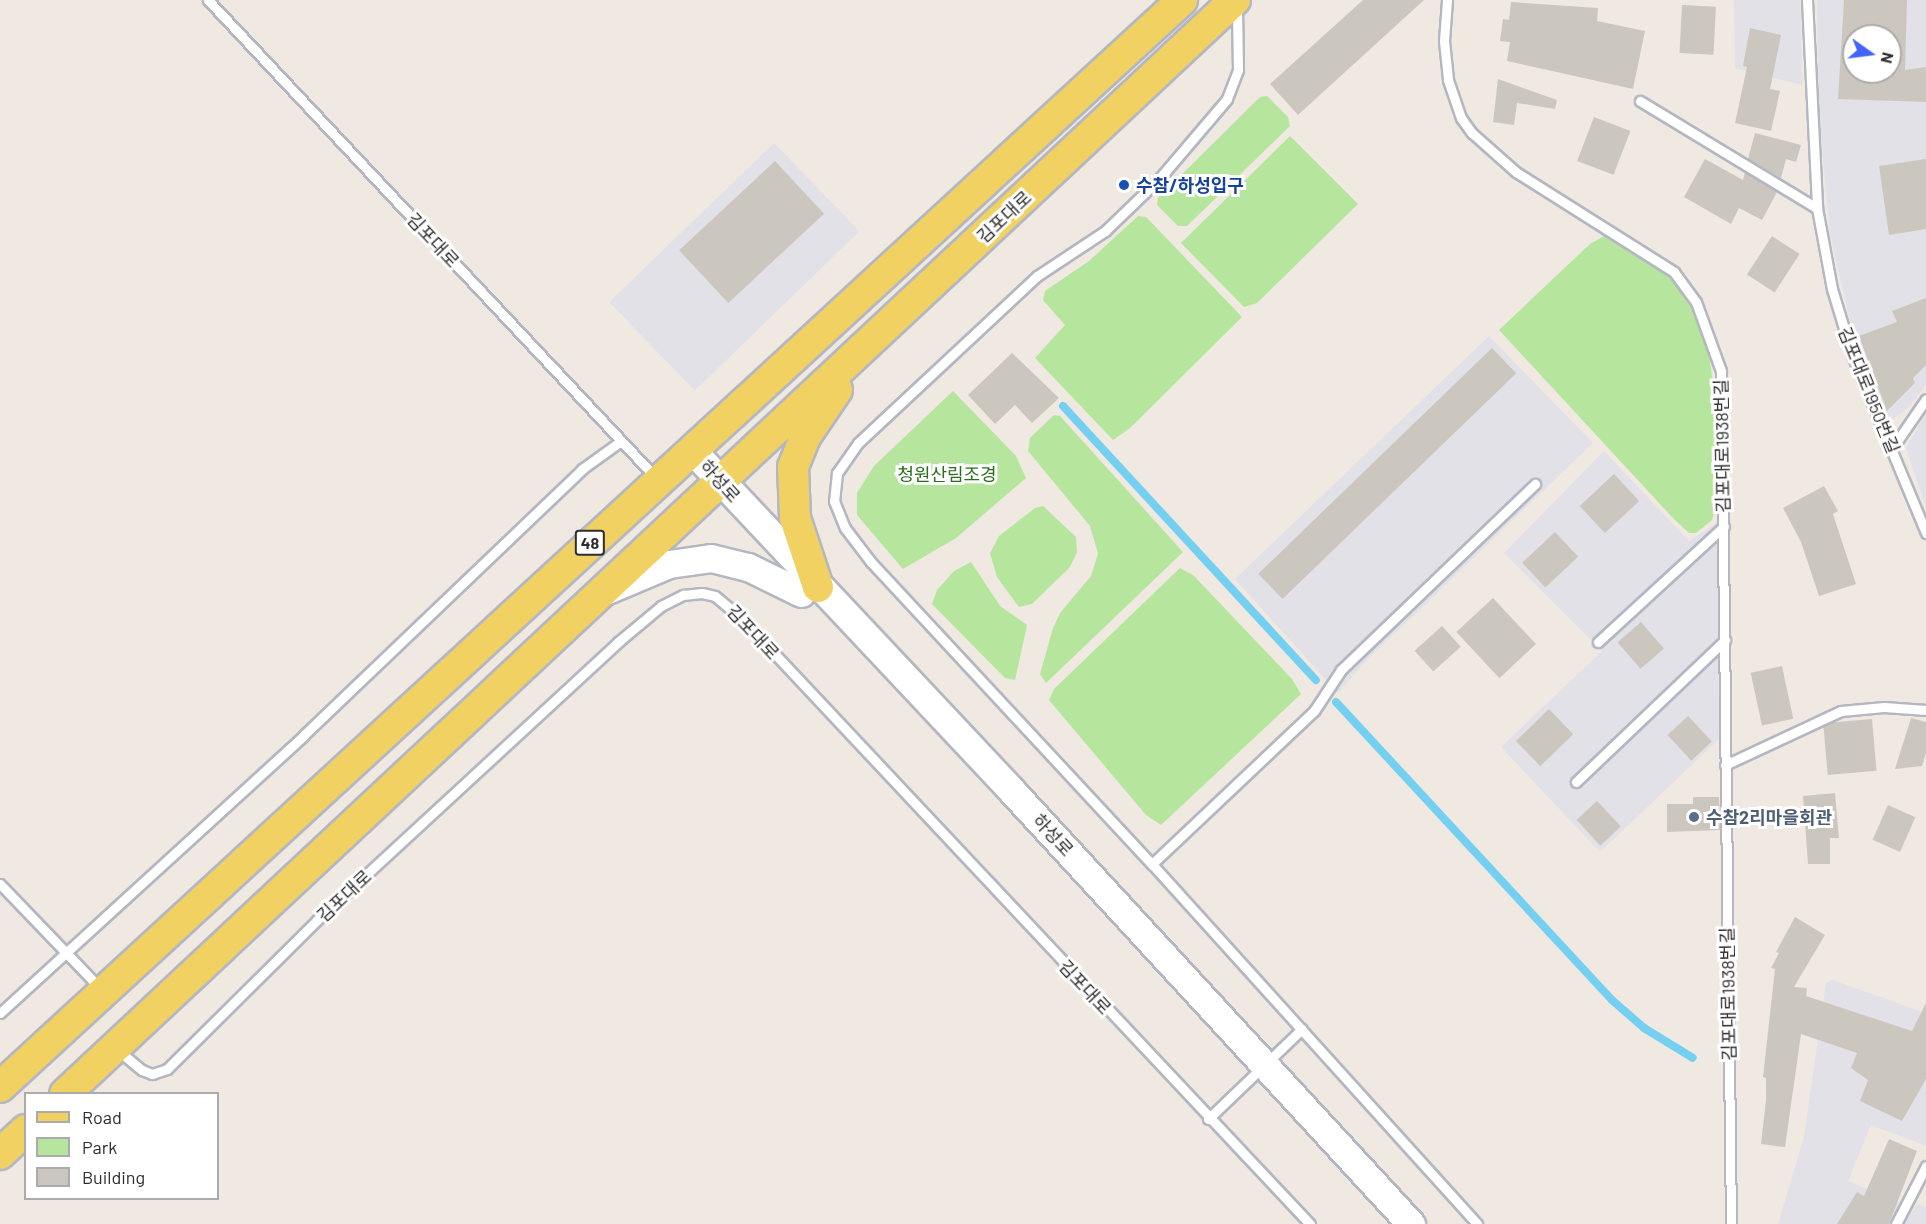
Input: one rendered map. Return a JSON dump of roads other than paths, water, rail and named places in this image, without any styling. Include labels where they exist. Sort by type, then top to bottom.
[{"type":"main road","name":"48","points":[[0,1087],[1182,0]]},
{"type":"main road","name":"김포대로","points":[[67,1092],[1236,0]]},
{"type":"main road","points":[[810,590],[795,518],[794,467],[805,437],[865,347]]},
{"type":"main road","points":[[0,1154],[24,1132]]},
{"type":"street","name":"하성로","points":[[676,465],[714,487],[1258,1070],[1411,1224]]},
{"type":"street","points":[[603,592],[669,564],[711,558],[748,567],[810,590]]},
{"type":"street","name":"하성로","points":[[1258,1070],[1390,1224]]},
{"type":"lane","name":"김포대로","points":[[208,0],[621,441],[676,465]]},
{"type":"lane","points":[[1236,0],[1238,70],[1227,99],[1159,179],[1105,231],[1037,276],[858,442],[837,473],[834,486],[838,515],[872,562],[1152,864],[1477,1224]]},
{"type":"lane","name":"김포대로1938번길","points":[[1447,0],[1444,41],[1448,81],[1461,118],[1472,133],[1516,172],[1658,258],[1674,272],[1696,302],[1720,371],[1724,526],[1731,1224]]},
{"type":"lane","name":"김포대로1950번길","points":[[1807,0],[1816,208],[1839,317],[1926,533]]},
{"type":"lane","points":[[1640,101],[1816,208]]},
{"type":"lane","points":[[1893,447],[1926,399]]},
{"type":"lane","points":[[0,1012],[64,951],[304,735],[588,464],[621,441]]},
{"type":"lane","points":[[1152,864],[1314,711],[1341,670],[1535,484]]},
{"type":"lane","points":[[1598,642],[1724,526]]},
{"type":"lane","name":"김포대로","points":[[115,1047],[142,1070],[152,1074],[166,1069],[285,951],[618,642],[661,606],[683,595],[702,593],[716,596],[742,619],[1208,1119],[1310,1224]]},
{"type":"lane","points":[[1576,782],[1725,640]]},
{"type":"lane","points":[[1725,765],[1841,711],[1884,707],[1926,710]]},
{"type":"lane","points":[[0,884],[104,992]]},
{"type":"lane","points":[[1208,1119],[1302,1029]]},
{"type":"lane","points":[[1896,1224],[1926,1166]]},
{"type":"waterway","points":[[1063,406],[1316,680]]},
{"type":"waterway","points":[[1336,702],[1612,1000],[1644,1028],[1693,1058]]},
{"type":"place","name":"수참/하성입구","points":[[1124,185]]},
{"type":"place","name":"수참2리마을회관","points":[[1694,817]]},
{"type":"park label","name":"청원산림조경","points":[[947,474]]}]
